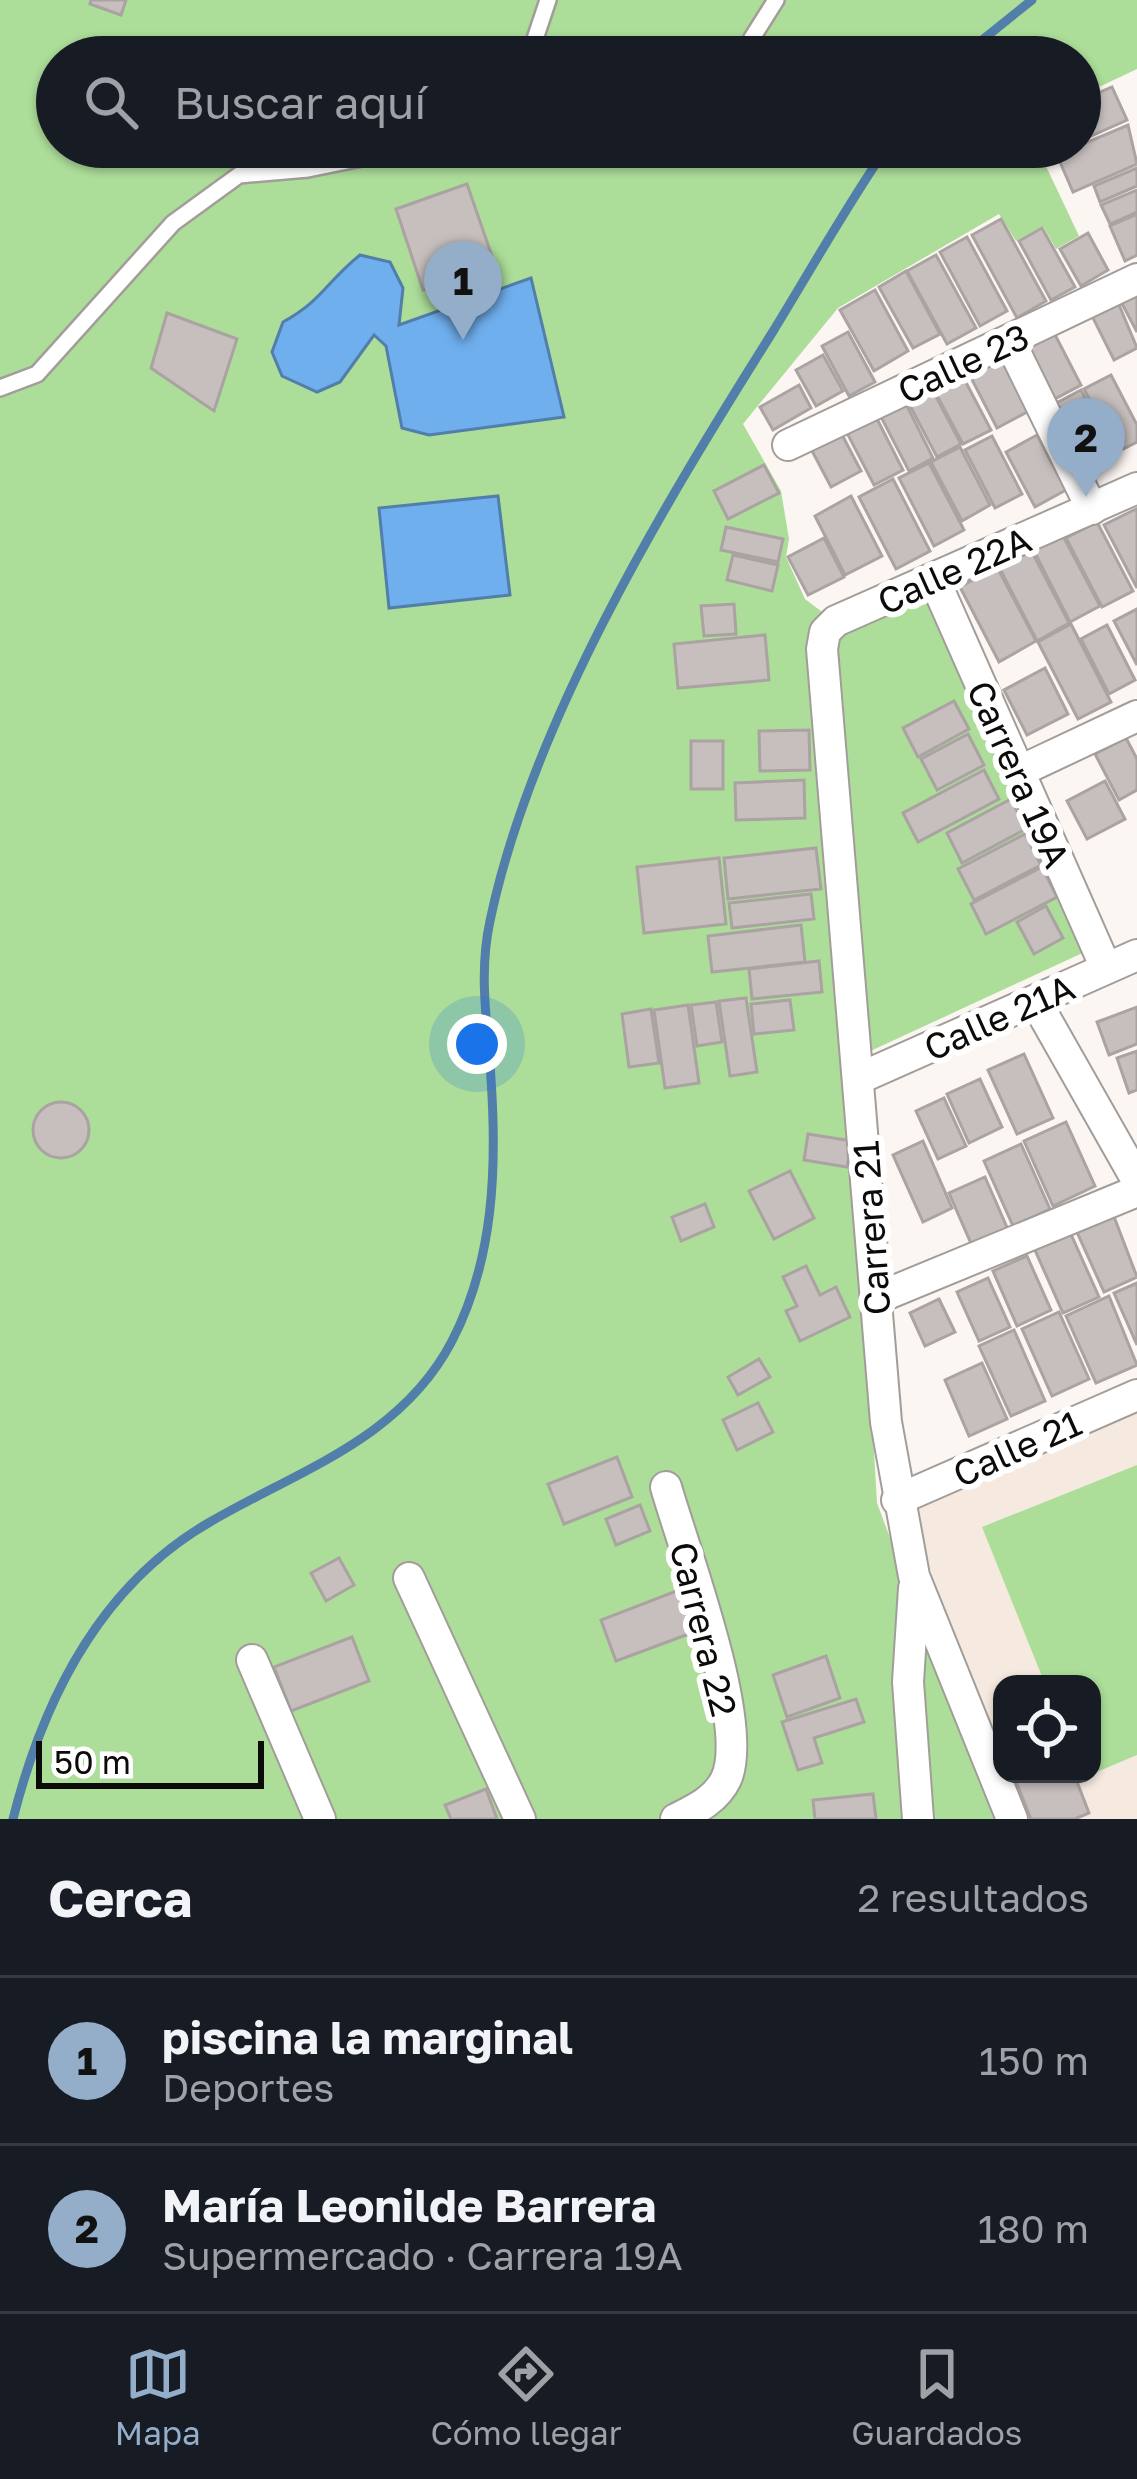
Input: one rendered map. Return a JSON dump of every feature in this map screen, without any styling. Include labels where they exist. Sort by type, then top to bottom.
[{"type":"street","name":"Calle 23","points":[[788,445],[1137,279]]},
{"type":"street","points":[[1010,342],[1092,509]]},
{"type":"street","name":"Calle 22A","points":[[836,621],[1137,488]]},
{"type":"street","name":"Carrera 19A","points":[[934,579],[1106,968]]},
{"type":"street","name":"Carrera 21","points":[[836,621],[825,632],[821,649],[875,1299],[897,1500],[914,1576],[1012,1819]]},
{"type":"street","points":[[1018,772],[1137,716]]},
{"type":"street","name":"Calle 21A","points":[[860,1078],[1137,955]]},
{"type":"street","points":[[1036,1002],[1137,1180]]},
{"type":"street","points":[[875,1299],[1137,1191]]},
{"type":"street","name":"Calle 21","points":[[897,1500],[1137,1395]]},
{"type":"street","name":"Carrera 22","points":[[666,1487],[720,1670],[731,1751],[729,1774],[718,1792],[676,1819]]},
{"type":"street","points":[[914,1576],[908,1682],[918,1819]]},
{"type":"street","points":[[409,1578],[520,1819]]},
{"type":"street","points":[[252,1660],[320,1819]]},
{"type":"lane","points":[[536,36],[548,0]]},
{"type":"lane","points":[[753,36],[776,0]]},
{"type":"lane","points":[[0,388],[37,374],[173,223],[238,176],[303,168]]},
{"type":"shaded area","points":[[1137,1407],[1137,1819],[1025,1819],[1011,1783],[1101,1783],[1101,1675],[993,1675],[993,1736],[908,1510]]},
{"type":"green space","points":[[0,0],[1137,0],[1137,69],[1101,86],[1101,36],[36,36],[36,168],[1047,168],[1079,236],[1056,249],[1043,226],[1016,241],[999,214],[838,308],[743,424],[781,491],[789,539],[786,557],[805,599],[842,627],[931,591],[1089,950],[851,1060],[877,1503],[995,1819],[0,1819]]},
{"type":"green space","points":[[1137,1465],[1137,1755],[1101,1770],[1101,1675],[1041,1675],[982,1527]]},
{"type":"water","points":[[360,255],[390,262],[403,288],[399,325],[531,278],[564,417],[429,435],[402,428],[386,346],[374,335],[340,382],[317,392],[282,376],[272,352],[283,322],[307,306]]},
{"type":"water","points":[[498,496],[510,595],[389,608],[379,508]]},
{"type":"building","points":[[91,0],[126,0],[121,15],[90,4]]},
{"type":"building","points":[[1112,87],[1127,120],[1101,132],[1101,92]]},
{"type":"building","points":[[1128,125],[1137,164],[1073,192],[1063,168],[1101,168],[1101,136]]},
{"type":"building","points":[[1137,168],[1137,186],[1100,202],[1094,186]]},
{"type":"building","points":[[467,184],[495,265],[423,290],[396,209]]},
{"type":"building","points":[[1137,190],[1137,212],[1110,224],[1101,205]]},
{"type":"building","points":[[1137,214],[1137,255],[1125,261],[1110,226]]},
{"type":"building","points":[[1001,219],[1046,301],[1017,318],[972,235]]},
{"type":"building","points":[[1042,228],[1075,287],[1051,300],[1019,241]]},
{"type":"building","points":[[1088,233],[1108,270],[1081,286],[1060,249]]},
{"type":"building","points":[[967,237],[1007,311],[980,326],[940,252]]},
{"type":"building","points":[[936,255],[976,328],[947,344],[907,271]]},
{"type":"building","points":[[906,271],[940,334],[913,348],[879,287]]},
{"type":"building","points":[[1137,288],[1137,332],[1119,298]]},
{"type":"building","points":[[875,290],[908,351],[874,371],[840,310]]},
{"type":"building","points":[[1117,300],[1137,348],[1114,360],[1091,314]]},
{"type":"building","points":[[167,313],[237,339],[214,411],[151,368]]},
{"type":"building","points":[[1050,325],[1081,385],[1049,402],[1017,343]]},
{"type":"building","points":[[848,332],[875,382],[849,396],[822,346]]},
{"type":"building","points":[[823,355],[843,391],[816,406],[796,370]]},
{"type":"building","points":[[1001,355],[1029,411],[997,428],[968,372]]},
{"type":"building","points":[[961,373],[991,430],[963,444],[933,388]]},
{"type":"building","points":[[1111,375],[1137,425],[1137,442],[1117,452],[1084,389]]},
{"type":"building","points":[[799,385],[811,408],[773,430],[760,407]]},
{"type":"building","points":[[932,389],[961,444],[937,457],[908,402]]},
{"type":"building","points":[[1081,390],[1114,454],[1084,470],[1051,406]]},
{"type":"building","points":[[905,402],[933,458],[909,471],[880,415]]},
{"type":"building","points":[[873,411],[903,470],[874,485],[844,427]]},
{"type":"building","points":[[839,429],[861,471],[831,487],[809,445]]},
{"type":"building","points":[[1037,435],[1066,490],[1035,507],[1006,452]]},
{"type":"building","points":[[992,436],[1022,494],[995,508],[965,450]]},
{"type":"building","points":[[960,447],[990,505],[962,521],[931,462]]},
{"type":"building","points":[[929,463],[964,530],[934,546],[899,478]]},
{"type":"building","points":[[764,465],[779,493],[728,519],[714,491]]},
{"type":"building","points":[[893,479],[930,551],[896,569],[859,497]]},
{"type":"building","points":[[851,496],[882,556],[845,575],[815,516]]},
{"type":"building","points":[[1137,512],[1137,588],[1104,525]]},
{"type":"building","points":[[1097,522],[1133,591],[1102,607],[1066,538]]},
{"type":"building","points":[[726,527],[783,539],[778,562],[721,550]]},
{"type":"building","points":[[1062,534],[1100,606],[1070,622],[1033,549]]},
{"type":"building","points":[[824,538],[844,577],[808,595],[788,557]]},
{"type":"building","points":[[1031,550],[1069,623],[1037,641],[999,567]]},
{"type":"building","points":[[733,555],[778,565],[772,591],[727,580]]},
{"type":"building","points":[[997,567],[1036,641],[999,662],[960,587]]},
{"type":"building","points":[[734,604],[736,634],[704,636],[701,606]]},
{"type":"building","points":[[1137,609],[1137,665],[1114,621]]},
{"type":"building","points":[[1071,624],[1111,702],[1078,719],[1038,642]]},
{"type":"building","points":[[1107,625],[1135,680],[1109,694],[1081,639]]},
{"type":"building","points":[[765,635],[769,680],[678,688],[674,644]]},
{"type":"building","points":[[1045,668],[1068,714],[1027,735],[1004,690]]},
{"type":"building","points":[[954,701],[969,729],[918,757],[903,728]]},
{"type":"building","points":[[809,730],[810,770],[760,771],[759,731]]},
{"type":"building","points":[[968,734],[984,765],[937,790],[921,759]]},
{"type":"building","points":[[1126,738],[1137,759],[1137,790],[1119,800],[1095,754]]},
{"type":"building","points":[[691,741],[723,741],[723,789],[691,789]]},
{"type":"building","points":[[984,770],[999,799],[918,842],[903,813]]},
{"type":"building","points":[[804,780],[805,818],[736,820],[735,783]]},
{"type":"building","points":[[1105,781],[1125,819],[1087,839],[1067,801]]},
{"type":"building","points":[[1011,799],[1026,829],[962,863],[947,833]]},
{"type":"building","points":[[1025,834],[1041,865],[974,900],[958,869]]},
{"type":"building","points":[[816,848],[821,889],[728,899],[724,858]]},
{"type":"building","points":[[719,858],[726,924],[644,933],[637,867]]},
{"type":"building","points":[[1042,867],[1057,897],[986,934],[971,904]]},
{"type":"building","points":[[811,894],[814,919],[732,928],[729,903]]},
{"type":"building","points":[[1046,906],[1063,938],[1034,954],[1017,922]]},
{"type":"building","points":[[801,925],[805,962],[712,972],[708,936]]},
{"type":"building","points":[[819,961],[822,992],[752,999],[749,969]]},
{"type":"building","points":[[746,998],[757,1072],[730,1076],[719,1001]]},
{"type":"building","points":[[790,1000],[794,1030],[754,1034],[751,1004]]},
{"type":"building","points":[[716,1002],[722,1042],[697,1046],[691,1005]]},
{"type":"building","points":[[688,1005],[699,1083],[665,1088],[654,1010]]},
{"type":"building","points":[[1137,1007],[1137,1044],[1109,1055],[1097,1022]]},
{"type":"building","points":[[651,1009],[659,1063],[629,1067],[622,1014]]},
{"type":"building","points":[[1137,1051],[1137,1090],[1129,1093],[1117,1058]]},
{"type":"building","points":[[1024,1054],[1053,1118],[1017,1134],[988,1070]]},
{"type":"building","points":[[980,1079],[1002,1127],[969,1143],[947,1094]]},
{"type":"building","points":[[944,1098],[966,1146],[938,1159],[916,1111]]},
{"type":"building","points":[[61,1102],[80,1111],[89,1130],[80,1149],[61,1158],[42,1149],[33,1130],[42,1111]]},
{"type":"building","points":[[1066,1122],[1095,1186],[1053,1206],[1024,1141]]},
{"type":"building","points":[[808,1134],[852,1141],[847,1167],[804,1160]]},
{"type":"building","points":[[923,1141],[952,1208],[923,1222],[893,1155]]},
{"type":"building","points":[[1021,1144],[1050,1209],[1013,1226],[984,1161]]},
{"type":"building","points":[[790,1171],[814,1218],[774,1239],[749,1191]]},
{"type":"building","points":[[985,1177],[1009,1232],[973,1248],[949,1193]]},
{"type":"building","points":[[705,1204],[714,1227],[681,1241],[672,1217]]},
{"type":"building","points":[[1113,1214],[1137,1277],[1104,1292],[1076,1230]]},
{"type":"building","points":[[1070,1232],[1099,1297],[1063,1313],[1034,1248]]},
{"type":"building","points":[[1027,1256],[1051,1310],[1017,1326],[993,1271]]},
{"type":"building","points":[[806,1266],[820,1295],[836,1287],[850,1317],[800,1341],[786,1311],[797,1306],[783,1277]]},
{"type":"building","points":[[988,1278],[1010,1327],[979,1341],[957,1292]]},
{"type":"building","points":[[1137,1283],[1137,1345],[1114,1293]]},
{"type":"building","points":[[1109,1296],[1137,1365],[1096,1383],[1066,1316]]},
{"type":"building","points":[[939,1299],[955,1332],[925,1346],[910,1313]]},
{"type":"building","points":[[1059,1312],[1089,1379],[1052,1396],[1022,1329]]},
{"type":"building","points":[[1014,1330],[1045,1401],[1011,1416],[979,1346]]},
{"type":"building","points":[[759,1359],[770,1377],[738,1395],[728,1377]]},
{"type":"building","points":[[982,1363],[1007,1419],[969,1436],[945,1380]]},
{"type":"building","points":[[758,1403],[773,1432],[737,1450],[723,1420]]},
{"type":"building","points":[[617,1457],[632,1497],[564,1524],[548,1484]]},
{"type":"building","points":[[640,1505],[650,1531],[616,1545],[606,1519]]},
{"type":"building","points":[[339,1558],[354,1585],[326,1601],[311,1573]]},
{"type":"building","points":[[679,1590],[694,1632],[616,1661],[601,1620]]},
{"type":"building","points":[[352,1637],[369,1681],[291,1711],[274,1667]]},
{"type":"building","points":[[826,1656],[840,1698],[787,1717],[773,1675]]},
{"type":"building","points":[[856,1699],[864,1722],[814,1738],[822,1763],[798,1770],[782,1722]]},
{"type":"building","points":[[1017,1783],[1077,1783],[1089,1813],[1075,1819],[1031,1819]]},
{"type":"building","points":[[486,1789],[497,1819],[451,1819],[445,1805]]},
{"type":"building","points":[[873,1794],[876,1819],[815,1819],[813,1800]]},
{"type":"waterway","points":[[987,36],[1032,0]]},
{"type":"waterway","points":[[13,1819],[60,1689],[107,1612],[137,1578],[210,1522],[376,1428],[431,1375],[452,1341],[477,1278],[490,1213],[493,1146],[486,941],[510,845],[537,769],[569,692],[646,542],[874,168]]},
{"type":"place","name":"piscina la marginal","points":[[463,340]]},
{"type":"place","name":"María Leonilde Barrera","points":[[1086,497]]}]
